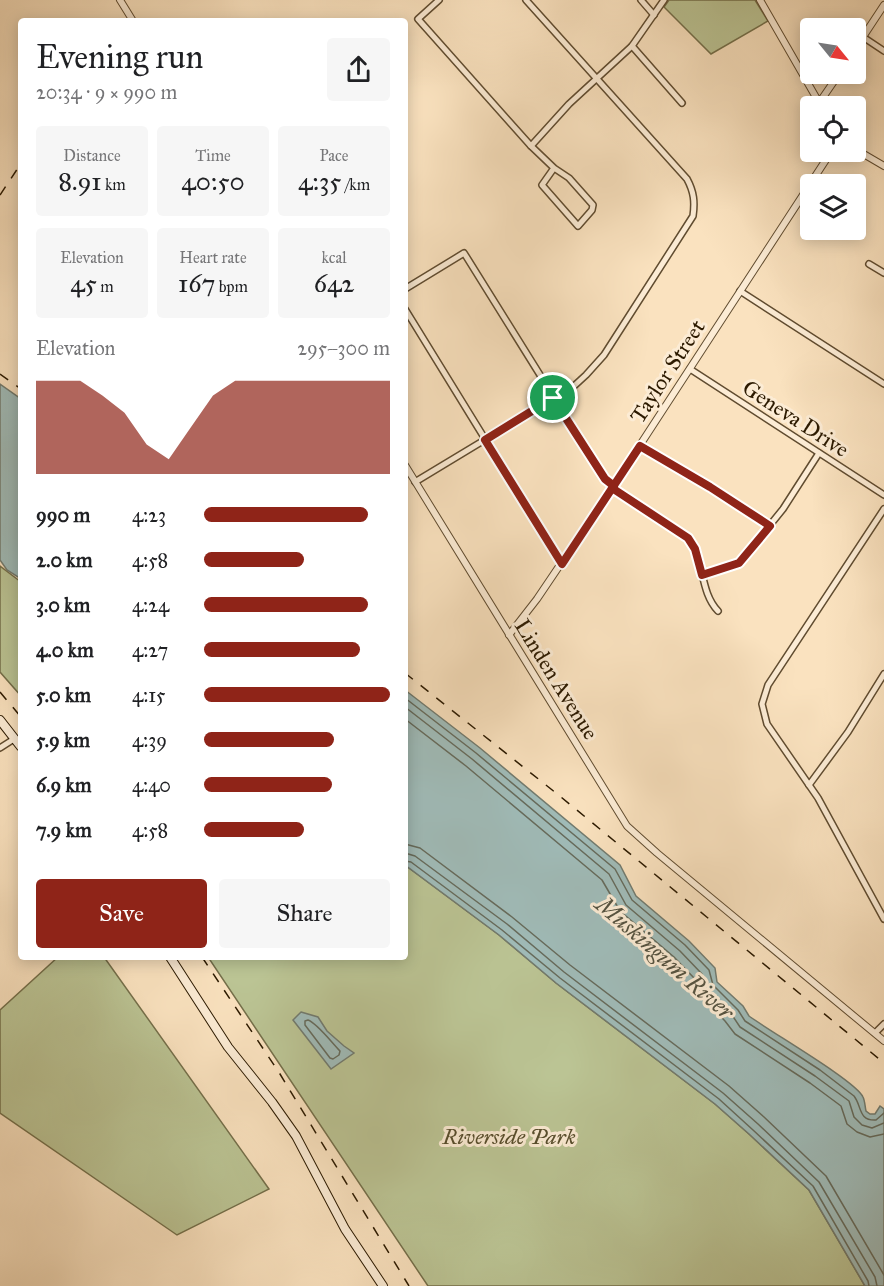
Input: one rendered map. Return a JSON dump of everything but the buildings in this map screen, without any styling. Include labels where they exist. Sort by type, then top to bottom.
[{"type":"main road","points":[[0,720],[18,744]]},
{"type":"main road","points":[[172,960],[228,1047],[296,1136],[345,1229],[383,1286]]},
{"type":"street","points":[[120,0],[131,18]]},
{"type":"street","points":[[439,0],[418,19],[531,146],[554,168],[569,177],[593,205],[592,210],[578,226],[542,185],[554,168]]},
{"type":"street","points":[[415,482],[553,398],[586,375],[604,355],[691,221],[695,204],[687,180],[526,0]]},
{"type":"street","points":[[641,0],[654,15]]},
{"type":"street","points":[[531,146],[596,78],[632,46],[664,0]]},
{"type":"street","points":[[760,0],[815,96]]},
{"type":"street","points":[[866,32],[884,5]]},
{"type":"street","points":[[866,39],[884,51]]},
{"type":"street","points":[[632,46],[682,103]]},
{"type":"street","points":[[866,155],[884,166]]},
{"type":"street","name":"Taylor Street","points":[[509,635],[562,564],[824,162]]},
{"type":"street","points":[[408,287],[465,253],[605,479],[613,487],[688,538],[695,549],[710,602],[718,611]]},
{"type":"street","points":[[869,264],[884,273]]},
{"type":"street","points":[[740,291],[884,384]]},
{"type":"street","points":[[408,314],[562,564]]},
{"type":"street","name":"Geneva Drive","points":[[690,369],[884,495]]},
{"type":"street","points":[[640,446],[770,526]]},
{"type":"street","points":[[702,575],[739,563],[770,526],[819,453]]},
{"type":"street","name":"Linden Avenue","points":[[408,470],[622,820],[641,839],[884,1041]]},
{"type":"street","points":[[884,509],[774,675],[764,696],[762,708],[767,724],[809,785],[884,919]]},
{"type":"street","points":[[809,785],[848,732],[884,674]]},
{"type":"street","points":[[0,748],[14,739]]},
{"type":"street","points":[[875,1033],[884,1024]]},
{"type":"green space","points":[[669,0],[755,0],[768,21],[711,54],[664,7]]},
{"type":"green space","points":[[0,566],[18,580],[18,693],[0,672]]},
{"type":"green space","name":"Riverside Park","points":[[408,867],[499,935],[556,983],[715,1104],[749,1134],[809,1190],[865,1286],[428,1286],[210,960],[408,960]]},
{"type":"green space","points":[[55,960],[106,960],[269,1189],[177,1235],[0,1113],[0,1010]]},
{"type":"water","points":[[0,384],[18,397],[18,577],[7,570],[0,560]]},
{"type":"water","name":"Muskingum River","points":[[408,692],[480,748],[620,865],[636,896],[689,941],[715,968],[717,982],[743,1006],[749,1016],[845,1080],[863,1097],[866,1111],[870,1114],[875,1114],[880,1106],[884,1109],[884,1286],[865,1286],[809,1190],[749,1134],[715,1104],[556,983],[499,935],[408,867]]},
{"type":"water","points":[[301,1012],[318,1017],[327,1031],[354,1053],[331,1069],[293,1020]]},
{"type":"railway","points":[[0,195],[18,168]]},
{"type":"railway","points":[[0,374],[18,387]]},
{"type":"railway","points":[[408,675],[561,797],[884,1063]]},
{"type":"railway","points":[[0,692],[18,713]]},
{"type":"railway","points":[[204,960],[280,1074],[409,1286]]},
{"type":"route","points":[[553,398],[485,440],[562,564],[612,488],[640,446],[770,526],[739,563],[702,575],[695,549],[688,538],[612,488],[614,486],[609,483],[605,479],[553,398]]}]
